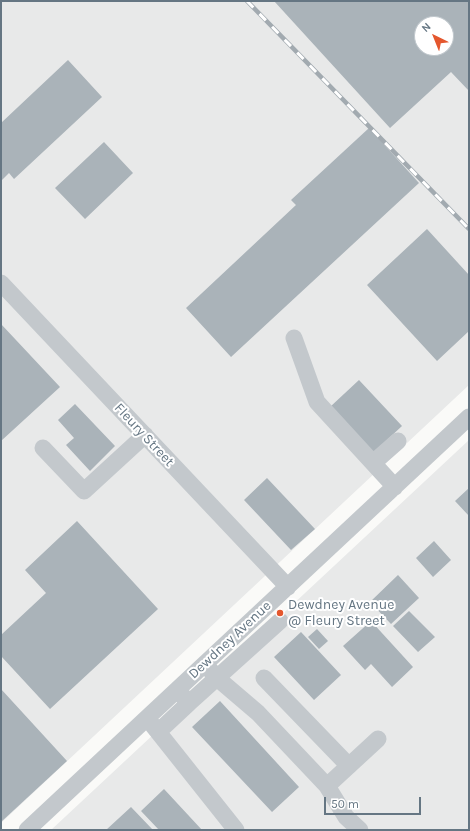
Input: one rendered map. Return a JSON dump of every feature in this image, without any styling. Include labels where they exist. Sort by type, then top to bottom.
[{"type":"street","name":"Fleury Street","points":[[1,283],[288,586]]},
{"type":"street","points":[[294,338],[317,402],[395,487]]},
{"type":"street","name":"Dewdney Avenue","points":[[27,830],[469,417]]},
{"type":"street","points":[[43,448],[84,492],[145,435]]},
{"type":"street","points":[[373,463],[398,441]]},
{"type":"street","points":[[158,732],[280,621]]},
{"type":"street","points":[[204,664],[217,678],[258,713],[327,786],[346,817],[360,830]]},
{"type":"street","points":[[264,678],[349,766]]},
{"type":"street","points":[[177,690],[189,703]]},
{"type":"street","points":[[147,718],[236,830]]},
{"type":"street","points":[[327,786],[378,739]]},
{"type":"shaded area","points":[[1,1],[469,1],[469,385],[1,823]]},
{"type":"shaded area","points":[[469,440],[469,830],[51,830]]},
{"type":"building","points":[[274,1],[469,1],[469,91],[451,72],[390,128]]},
{"type":"building","points":[[68,60],[102,97],[14,179],[9,173],[1,181],[1,123]]},
{"type":"building","points":[[369,128],[419,183],[231,357],[186,308],[296,205],[291,200]]},
{"type":"building","points":[[104,142],[133,173],[85,219],[55,188]]},
{"type":"building","points":[[427,229],[469,275],[469,331],[437,361],[367,285]]},
{"type":"building","points":[[1,324],[60,387],[1,441]]},
{"type":"building","points":[[359,380],[402,426],[373,453],[330,407]]},
{"type":"building","points":[[75,404],[115,446],[90,471],[66,445],[74,438],[58,420]]},
{"type":"building","points":[[267,478],[315,529],[291,550],[244,500]]},
{"type":"building","points":[[469,488],[469,516],[455,501]]},
{"type":"building","points":[[77,521],[158,609],[50,709],[1,656],[1,635],[46,593],[25,570]]},
{"type":"building","points":[[434,541],[451,560],[433,577],[416,558]]},
{"type":"building","points":[[398,575],[419,598],[391,624],[370,602]]},
{"type":"building","points":[[409,611],[435,637],[418,652],[393,626]]},
{"type":"building","points":[[371,621],[413,667],[392,687],[371,664],[365,670],[343,646]]},
{"type":"building","points":[[317,629],[328,641],[319,649],[308,637]]},
{"type":"building","points":[[301,632],[341,675],[314,700],[274,657]]},
{"type":"building","points":[[1,689],[67,761],[1,822]]},
{"type":"building","points":[[220,701],[299,787],[272,812],[192,727]]},
{"type":"building","points":[[164,789],[202,830],[159,830],[141,811]]},
{"type":"building","points":[[131,807],[153,830],[106,830]]},
{"type":"railway","points":[[247,1],[469,229]]},
{"type":"place","name":"Dewdney Avenue @ Fleury Street","points":[[280,613]]}]
